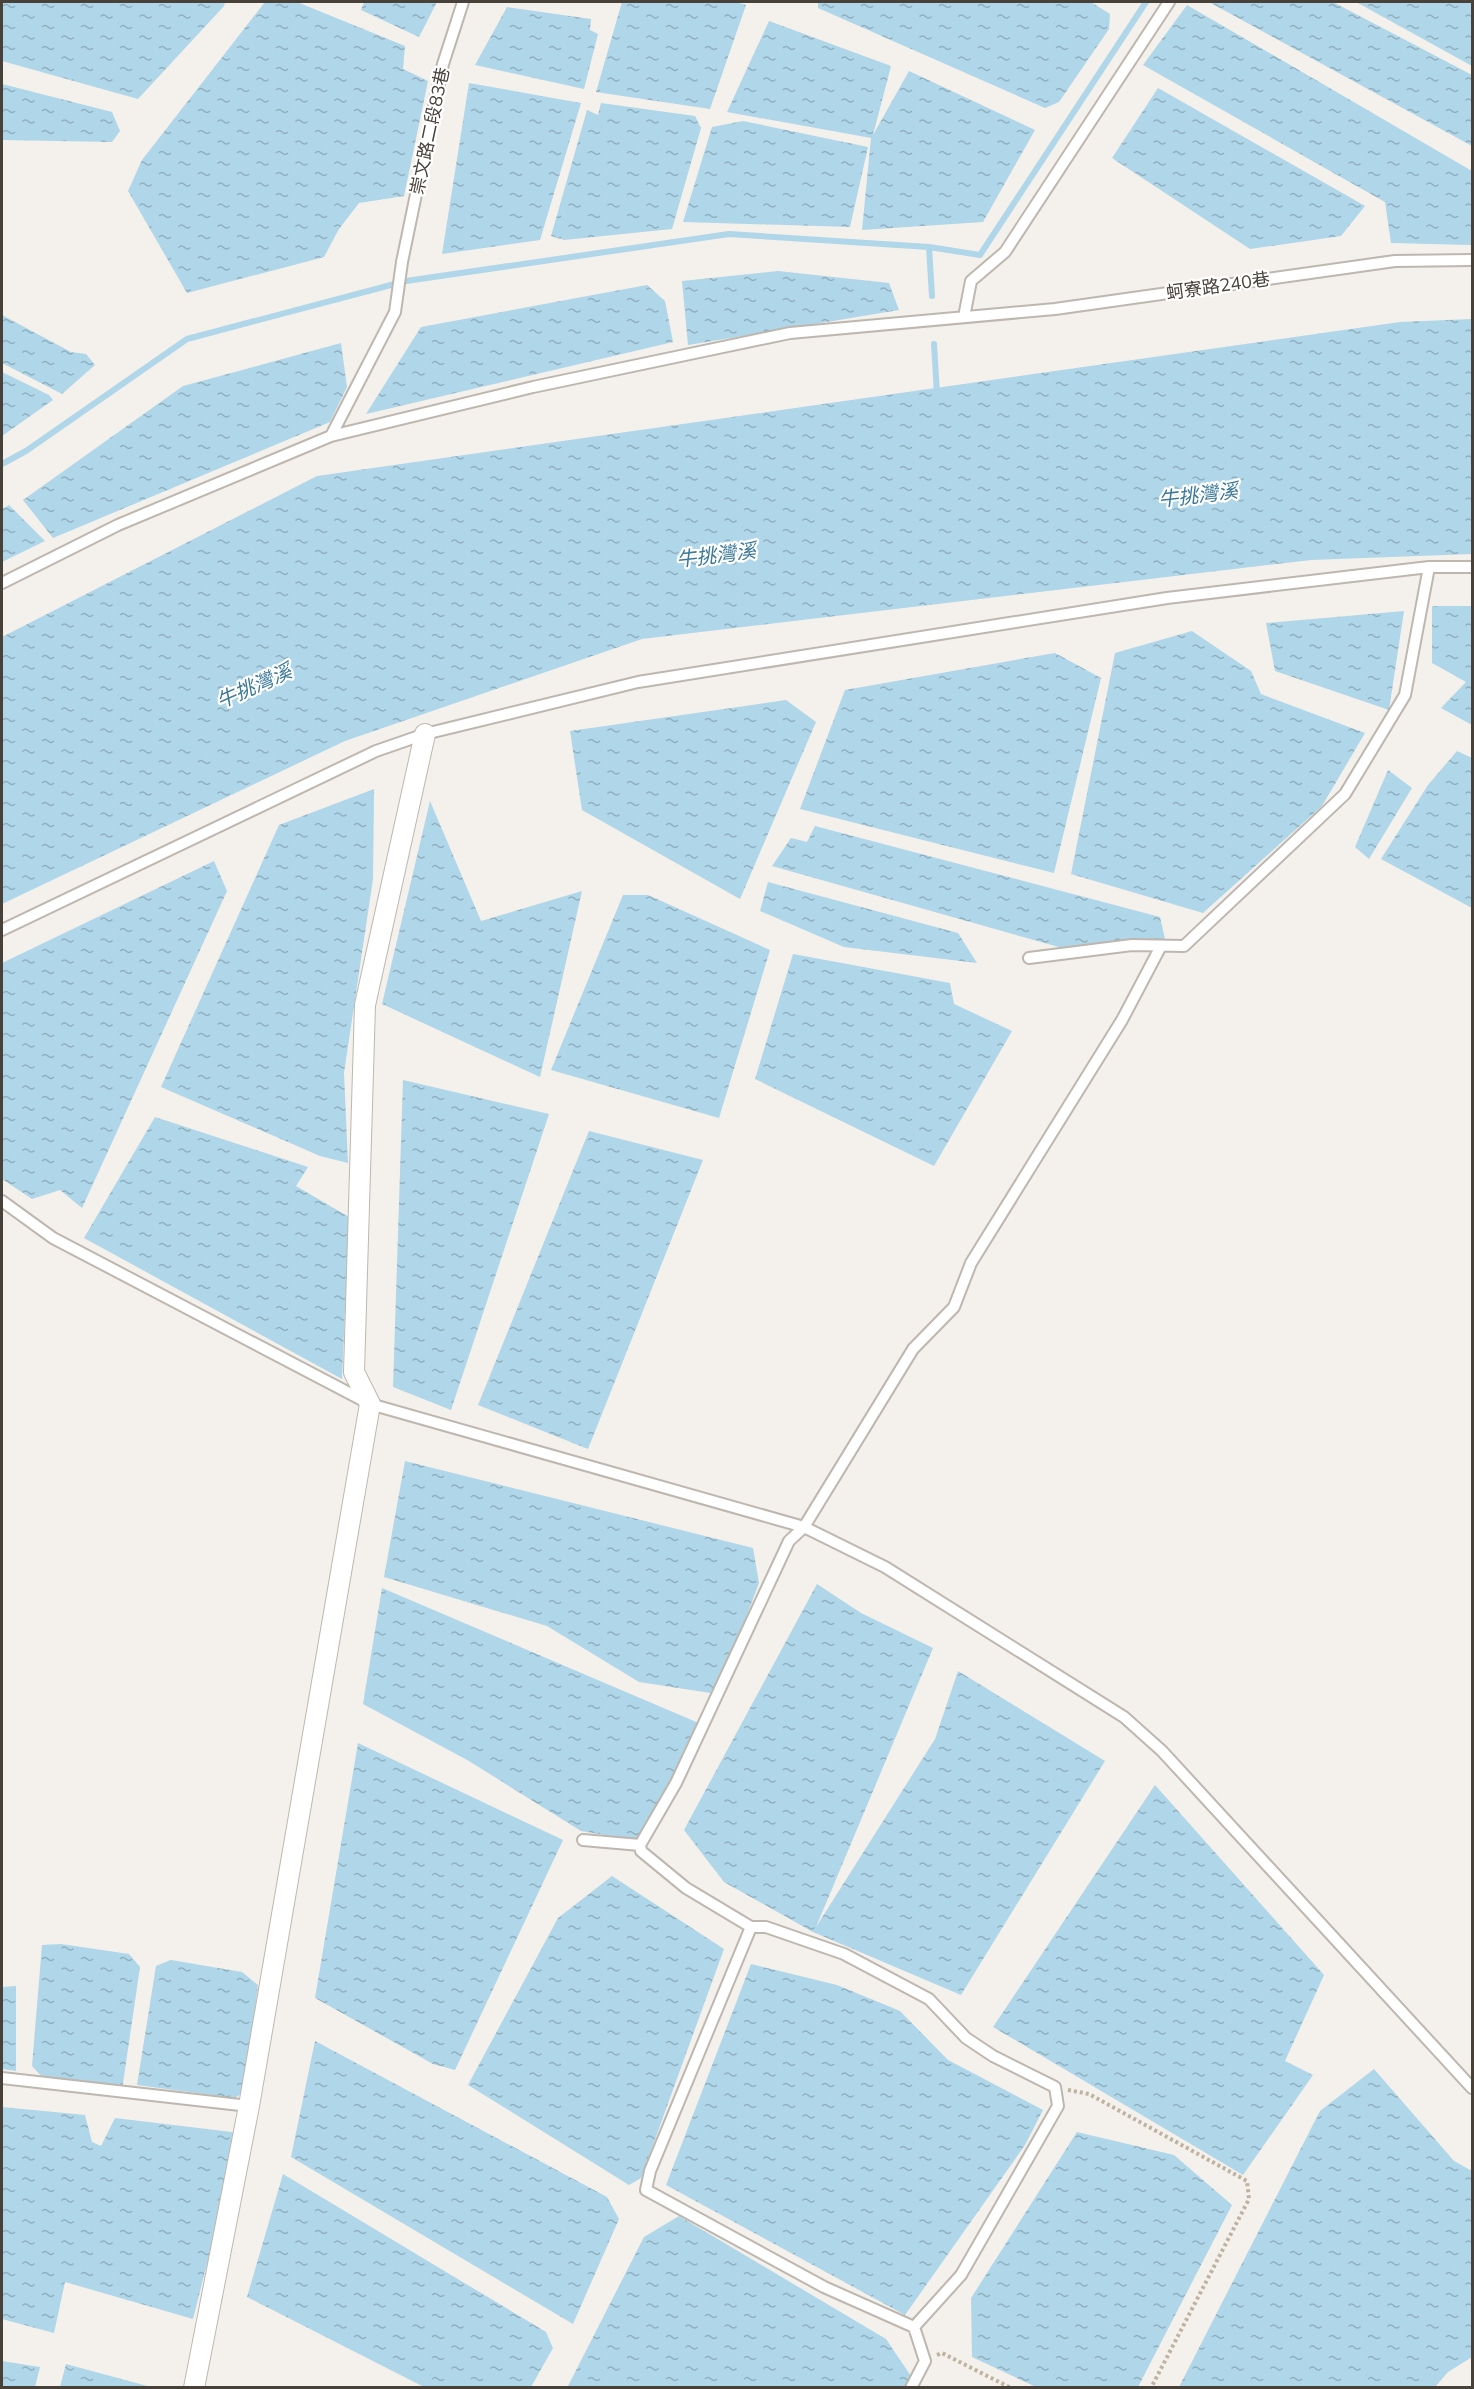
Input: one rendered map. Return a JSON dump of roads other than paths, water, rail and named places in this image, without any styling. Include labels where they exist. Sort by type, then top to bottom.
[{"type":"street","points":[[194,2388],[249,2106],[370,1404],[354,1372],[365,1005],[425,734]]},
{"type":"lane","name":"崇文路二段83巷","points":[[331,436],[395,312],[402,262],[443,64],[463,2]]},
{"type":"lane","points":[[964,317],[970,281],[1005,252],[1169,2]]},
{"type":"lane","name":"蚵寮路240巷","points":[[2,583],[118,525],[331,436],[533,387],[790,333],[1055,309],[1395,261],[1473,260]]},
{"type":"lane","points":[[1029,958],[1132,945],[1184,946],[1344,794],[1405,696],[1429,567]]},
{"type":"lane","points":[[2,930],[376,751],[425,734],[638,682],[1167,598],[1429,567],[1473,567]]},
{"type":"lane","points":[[914,2327],[961,2275],[1058,2106],[1055,2087],[993,2056],[966,2038],[929,1999],[844,1954],[766,1927],[751,1927],[686,1888],[641,1851],[640,1845],[676,1783],[789,1541],[804,1527],[913,1349],[954,1306],[971,1263],[1122,1020],[1161,946]]},
{"type":"lane","points":[[2,1201],[53,1238],[370,1404],[804,1527],[885,1567],[1124,1717],[1162,1751],[1473,2088]]},
{"type":"lane","points":[[583,1840],[640,1845]]},
{"type":"lane","points":[[751,1927],[650,2171],[646,2190],[824,2287],[914,2327],[925,2361],[911,2388]]},
{"type":"lane","points":[[2,2078],[249,2106]]},
{"type":"water","points":[[2,2],[225,2],[224,6],[138,99],[2,61]]},
{"type":"water","points":[[265,2],[297,2],[405,46],[403,69],[428,81],[404,196],[359,203],[339,229],[324,257],[187,293],[128,191],[142,160]]},
{"type":"water","points":[[364,2],[437,2],[419,37],[361,10]]},
{"type":"water","points":[[622,2],[736,2],[746,5],[710,109],[596,92]]},
{"type":"water","points":[[818,2],[1091,2],[1110,14],[1109,29],[1059,102],[1045,108],[818,8]]},
{"type":"water","points":[[1209,2],[1333,2],[1472,75],[1472,146]]},
{"type":"water","points":[[1356,2],[1472,2],[1472,66]]},
{"type":"water","points":[[1187,5],[1472,171],[1472,245],[1391,243],[1385,202],[1143,65]]},
{"type":"water","points":[[507,7],[591,19],[590,30],[598,34],[584,89],[475,65]]},
{"type":"water","points":[[769,21],[891,66],[873,135],[909,71],[1035,130],[983,222],[862,230],[871,138],[727,112]]},
{"type":"water","points":[[469,83],[581,103],[540,240],[442,254]]},
{"type":"water","points":[[2,84],[112,112],[120,131],[112,142],[2,140]]},
{"type":"water","points":[[1158,88],[1365,206],[1341,236],[1250,249],[1112,158]]},
{"type":"water","points":[[601,103],[695,116],[701,128],[672,229],[564,240],[551,236],[587,110],[598,115]]},
{"type":"water","points":[[743,121],[868,147],[850,227],[683,222],[712,127]]},
{"type":"water","points":[[778,271],[889,283],[899,310],[688,345],[682,281]]},
{"type":"water","points":[[647,285],[665,301],[673,342],[366,414],[421,327]]},
{"type":"water","points":[[2,315],[71,352],[86,354],[95,365],[62,394],[2,363]]},
{"type":"water","name":"牛挑灣溪","points":[[1472,319],[1472,554],[1311,560],[642,639],[345,741],[2,904],[2,637],[317,476],[1400,322]]},
{"type":"water","points":[[341,343],[347,387],[330,422],[53,538],[23,500],[183,386]]},
{"type":"water","points":[[2,372],[49,395],[53,400],[2,436]]},
{"type":"water","points":[[9,505],[45,541],[2,562],[2,509]]},
{"type":"water","points":[[1432,606],[1472,606],[1472,725],[1441,708],[1466,682],[1432,663]]},
{"type":"water","points":[[1404,611],[1389,710],[1275,671],[1266,623]]},
{"type":"water","points":[[1192,631],[1251,671],[1261,694],[1365,733],[1322,806],[1203,913],[1071,874],[1115,653]]},
{"type":"water","points":[[1055,653],[1101,678],[1054,873],[800,809],[845,690]]},
{"type":"water","points":[[786,700],[816,722],[740,899],[582,810],[570,731]]},
{"type":"water","points":[[1457,751],[1472,758],[1472,908],[1381,859],[1428,785]]},
{"type":"water","points":[[1388,770],[1412,788],[1369,859],[1355,847]]},
{"type":"water","points":[[374,789],[373,879],[344,1073],[348,1163],[320,1156],[161,1087],[279,825]]},
{"type":"water","points":[[430,801],[481,921],[582,891],[540,1077],[382,1004]]},
{"type":"water","points":[[815,826],[1160,917],[1165,939],[1066,949],[772,866],[791,838],[807,842]]},
{"type":"water","points":[[214,861],[227,891],[82,1208],[60,1190],[32,1199],[2,1179],[2,963]]},
{"type":"water","points":[[768,882],[958,933],[977,963],[844,947],[760,911]]},
{"type":"water","points":[[623,895],[648,895],[770,950],[719,1118],[551,1070]]},
{"type":"water","points":[[793,954],[950,983],[954,1004],[1012,1031],[934,1166],[755,1079]]},
{"type":"water","points":[[403,1080],[549,1114],[451,1410],[393,1387]]},
{"type":"water","points":[[155,1117],[308,1167],[296,1186],[349,1217],[342,1379],[84,1238]]},
{"type":"water","points":[[589,1131],[703,1160],[588,1449],[478,1405]]},
{"type":"water","points":[[405,1461],[753,1548],[759,1583],[717,1694],[639,1682],[547,1626],[384,1577]]},
{"type":"water","points":[[817,1584],[861,1613],[933,1648],[816,1927],[935,1739],[958,1671],[1105,1761],[961,1995],[813,1932],[724,1882],[684,1830]]},
{"type":"water","points":[[382,1588],[701,1724],[646,1842],[581,1831],[469,1761],[363,1704]]},
{"type":"water","points":[[358,1743],[563,1840],[455,2070],[433,2064],[315,1998]]},
{"type":"water","points":[[1155,1785],[1324,1975],[1285,2061],[1313,2075],[1243,2175],[993,2027]]},
{"type":"water","points":[[612,1876],[724,1949],[641,2178],[629,2185],[468,2085],[558,1918]]},
{"type":"water","points":[[61,1944],[129,1954],[140,1967],[122,2090],[42,2077],[32,2066],[42,1945]]},
{"type":"water","points":[[171,1960],[242,1972],[258,1985],[245,2091],[235,2098],[137,2085],[156,1966]]},
{"type":"water","points":[[751,1964],[837,1985],[900,2011],[948,2060],[1043,2110],[1025,2145],[905,2315],[666,2185]]},
{"type":"water","points":[[16,1986],[16,2071],[2,2069],[2,1987]]},
{"type":"water","points":[[315,2041],[607,2197],[619,2219],[573,2324],[291,2157]]},
{"type":"water","points":[[1374,2069],[1454,2161],[1472,2171],[1472,2357],[1448,2372],[1435,2387],[1179,2387],[1320,2111]]},
{"type":"water","points":[[2,2107],[85,2115],[92,2142],[101,2146],[115,2118],[240,2133],[193,2319],[65,2282],[54,2333],[2,2319]]},
{"type":"water","points":[[1077,2132],[1174,2155],[1232,2205],[1138,2387],[1036,2387],[972,2357],[971,2298]]},
{"type":"water","points":[[283,2174],[546,2332],[553,2348],[531,2387],[424,2387],[247,2297]]},
{"type":"water","points":[[679,2216],[886,2339],[919,2388],[567,2388],[644,2237]]},
{"type":"water","points":[[2,2361],[40,2367],[35,2387],[2,2387]]},
{"type":"water","points":[[66,2364],[151,2387],[60,2387]]},
{"type":"waterway","points":[[929,247],[980,255],[1146,2]]},
{"type":"waterway","points":[[2,464],[26,451],[187,339],[406,281],[729,234],[929,247],[932,296]]},
{"type":"waterway","points":[[934,344],[937,394]]}]
